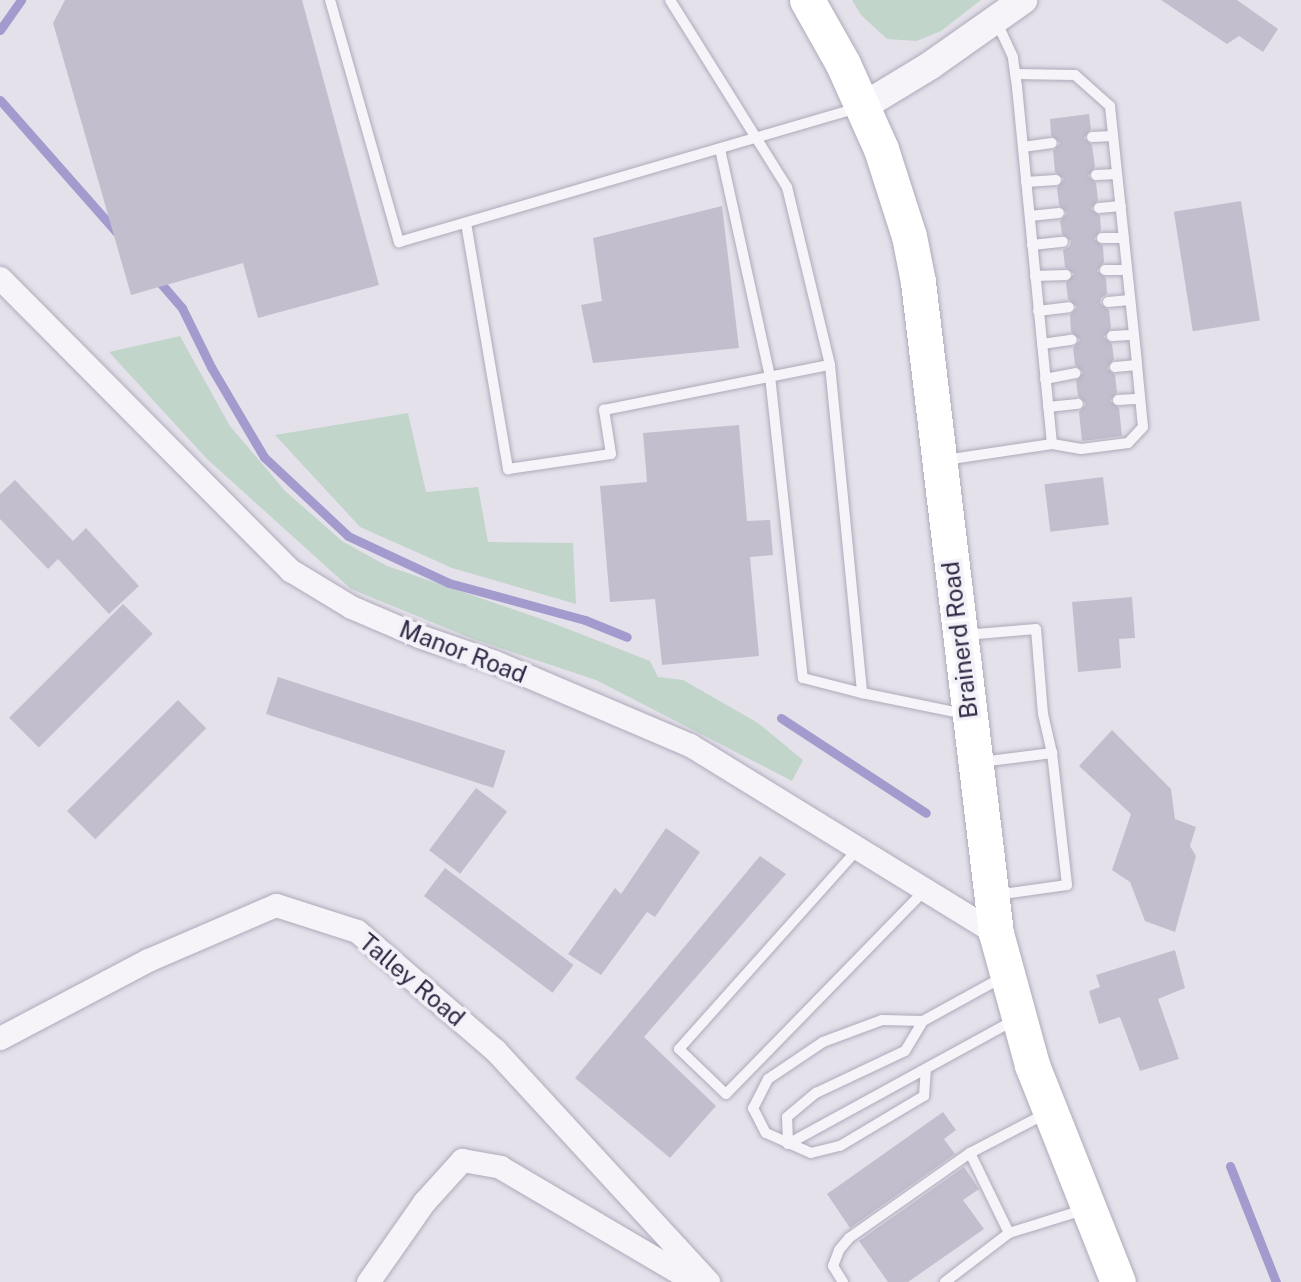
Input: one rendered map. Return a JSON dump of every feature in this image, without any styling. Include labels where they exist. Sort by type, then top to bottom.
[{"type":"main road","name":"Brainerd Road","points":[[807,0],[843,64],[862,107],[889,170],[909,236],[918,282],[937,461],[996,933],[1017,1018],[1050,1111],[1118,1282]]},
{"type":"street","points":[[862,107],[931,65],[1023,0]]},
{"type":"street","name":"Manor Road","points":[[0,278],[290,570],[351,607],[419,636],[495,662],[690,745],[996,933]]},
{"type":"street","name":"Talley Road","points":[[0,1038],[148,960],[276,905],[357,931],[495,1050],[708,1282]]},
{"type":"street","points":[[368,1282],[424,1202],[463,1160],[500,1167],[695,1282]]},
{"type":"lane","points":[[330,0],[400,242],[862,107]]},
{"type":"lane","points":[[670,0],[787,187],[830,365],[862,693]]},
{"type":"lane","points":[[995,19],[1013,57],[1052,444]]},
{"type":"lane","points":[[937,461],[1052,444],[1081,449],[1128,443],[1143,427],[1110,106],[1075,75],[1015,74]]},
{"type":"lane","points":[[1092,137],[1114,136]]},
{"type":"lane","points":[[1023,147],[1052,143]]},
{"type":"lane","points":[[720,149],[770,376],[803,678],[969,715]]},
{"type":"lane","points":[[1096,175],[1117,174]]},
{"type":"lane","points":[[1026,182],[1056,180]]},
{"type":"lane","points":[[1099,208],[1121,206]]},
{"type":"lane","points":[[1030,216],[1059,213]]},
{"type":"lane","points":[[466,223],[508,469],[611,454],[604,410],[830,365]]},
{"type":"lane","points":[[1102,239],[1124,238]]},
{"type":"lane","points":[[1032,245],[1063,242]]},
{"type":"lane","points":[[1105,270],[1127,270]]},
{"type":"lane","points":[[1035,276],[1066,275]]},
{"type":"lane","points":[[1108,302],[1130,300]]},
{"type":"lane","points":[[1038,311],[1069,307]]},
{"type":"lane","points":[[1112,336],[1134,335]]},
{"type":"lane","points":[[1042,344],[1072,340]]},
{"type":"lane","points":[[1115,367],[1137,365]]},
{"type":"lane","points":[[1045,379],[1075,373]]},
{"type":"lane","points":[[1118,400],[1140,399]]},
{"type":"lane","points":[[1048,407],[1078,404]]},
{"type":"lane","points":[[960,635],[1036,629],[1043,714],[1052,753],[1067,886],[990,896]]},
{"type":"lane","points":[[975,763],[1052,753]]},
{"type":"lane","points":[[857,850],[679,1049],[726,1094],[925,890]]},
{"type":"lane","points":[[788,1144],[786,1116],[816,1093],[905,1051],[923,1021],[1005,975]]},
{"type":"lane","points":[[788,1144],[1017,1018]]},
{"type":"lane","points":[[923,1021],[883,1020],[823,1042],[768,1079],[753,1108],[766,1133],[811,1153],[840,1146],[924,1096],[926,1069]]},
{"type":"lane","points":[[843,1282],[833,1266],[839,1250],[849,1238],[970,1153],[1050,1111]]},
{"type":"lane","points":[[970,1153],[1009,1233]]},
{"type":"lane","points":[[945,1282],[1009,1233],[1088,1208]]},
{"type":"green space","points":[[852,0],[981,0],[941,31],[917,41],[887,39],[861,15]]},
{"type":"green space","points":[[180,336],[230,426],[285,491],[342,541],[387,566],[550,622],[650,661],[658,677],[683,680],[758,723],[803,760],[792,781],[596,680],[473,639],[351,589],[207,459],[109,352]]},
{"type":"green space","points":[[408,413],[426,492],[478,487],[488,542],[573,543],[576,604],[452,568],[360,527],[275,435]]},
{"type":"building","points":[[65,0],[302,0],[379,285],[258,318],[243,263],[131,295],[53,23]]},
{"type":"building","points":[[1161,0],[1237,0],[1278,29],[1263,52],[1239,36],[1227,44]]},
{"type":"building","points":[[1089,114],[1091,129],[1084,138],[1092,145],[1095,167],[1088,176],[1096,183],[1098,200],[1091,209],[1100,216],[1101,230],[1094,239],[1103,246],[1104,262],[1097,271],[1106,278],[1107,294],[1101,298],[1100,303],[1109,310],[1111,328],[1104,337],[1112,344],[1114,359],[1107,368],[1115,375],[1117,392],[1110,401],[1119,408],[1122,436],[1082,441],[1079,412],[1086,404],[1078,396],[1076,381],[1083,372],[1075,365],[1073,348],[1080,340],[1071,332],[1070,315],[1077,307],[1068,299],[1066,283],[1074,274],[1065,267],[1063,250],[1070,246],[1071,241],[1062,234],[1060,221],[1067,213],[1059,205],[1057,188],[1064,179],[1055,172],[1053,151],[1060,143],[1051,135],[1050,119]]},
{"type":"building","points":[[1241,201],[1260,321],[1193,331],[1174,212]]},
{"type":"building","points":[[722,206],[739,348],[593,363],[581,305],[602,301],[593,238]]},
{"type":"building","points":[[739,425],[747,521],[770,520],[773,555],[750,557],[759,656],[662,665],[655,599],[610,602],[600,486],[647,482],[643,433]]},
{"type":"building","points":[[1103,477],[1109,525],[1050,532],[1044,484]]},
{"type":"building","points":[[15,480],[73,541],[86,528],[139,586],[109,614],[58,559],[48,569],[0,519],[0,494]]},
{"type":"building","points":[[1132,597],[1135,638],[1119,639],[1121,668],[1078,672],[1072,602]]},
{"type":"building","points":[[123,604],[153,634],[39,748],[9,718]]},
{"type":"building","points":[[278,677],[505,751],[493,788],[266,714]]},
{"type":"building","points":[[178,700],[206,728],[95,839],[67,811]]},
{"type":"building","points":[[1112,730],[1171,789],[1175,819],[1196,827],[1190,846],[1196,856],[1175,932],[1145,921],[1130,882],[1112,870],[1131,814],[1079,766]]},
{"type":"building","points":[[476,788],[507,811],[460,874],[429,850]]},
{"type":"building","points":[[666,828],[700,852],[655,917],[647,912],[601,975],[568,954],[615,888],[621,894]]},
{"type":"building","points":[[760,856],[786,874],[644,1037],[716,1106],[670,1158],[575,1078]]},
{"type":"building","points":[[445,868],[574,965],[553,993],[424,896]]},
{"type":"building","points":[[1175,950],[1185,988],[1158,999],[1179,1059],[1140,1071],[1120,1017],[1099,1024],[1089,991],[1100,987],[1096,975]]},
{"type":"building","points":[[943,1112],[956,1130],[944,1139],[955,1154],[850,1228],[827,1194]]},
{"type":"building","points":[[964,1167],[979,1189],[963,1200],[984,1229],[908,1282],[888,1282],[859,1241]]},
{"type":"waterway","points":[[0,30],[21,0]]},
{"type":"waterway","points":[[0,100],[118,234]]},
{"type":"waterway","points":[[157,279],[182,308],[211,367],[264,457],[348,536],[449,583],[585,620],[627,637]]},
{"type":"waterway","points":[[781,718],[926,813]]},
{"type":"waterway","points":[[1230,1166],[1276,1282]]}]
